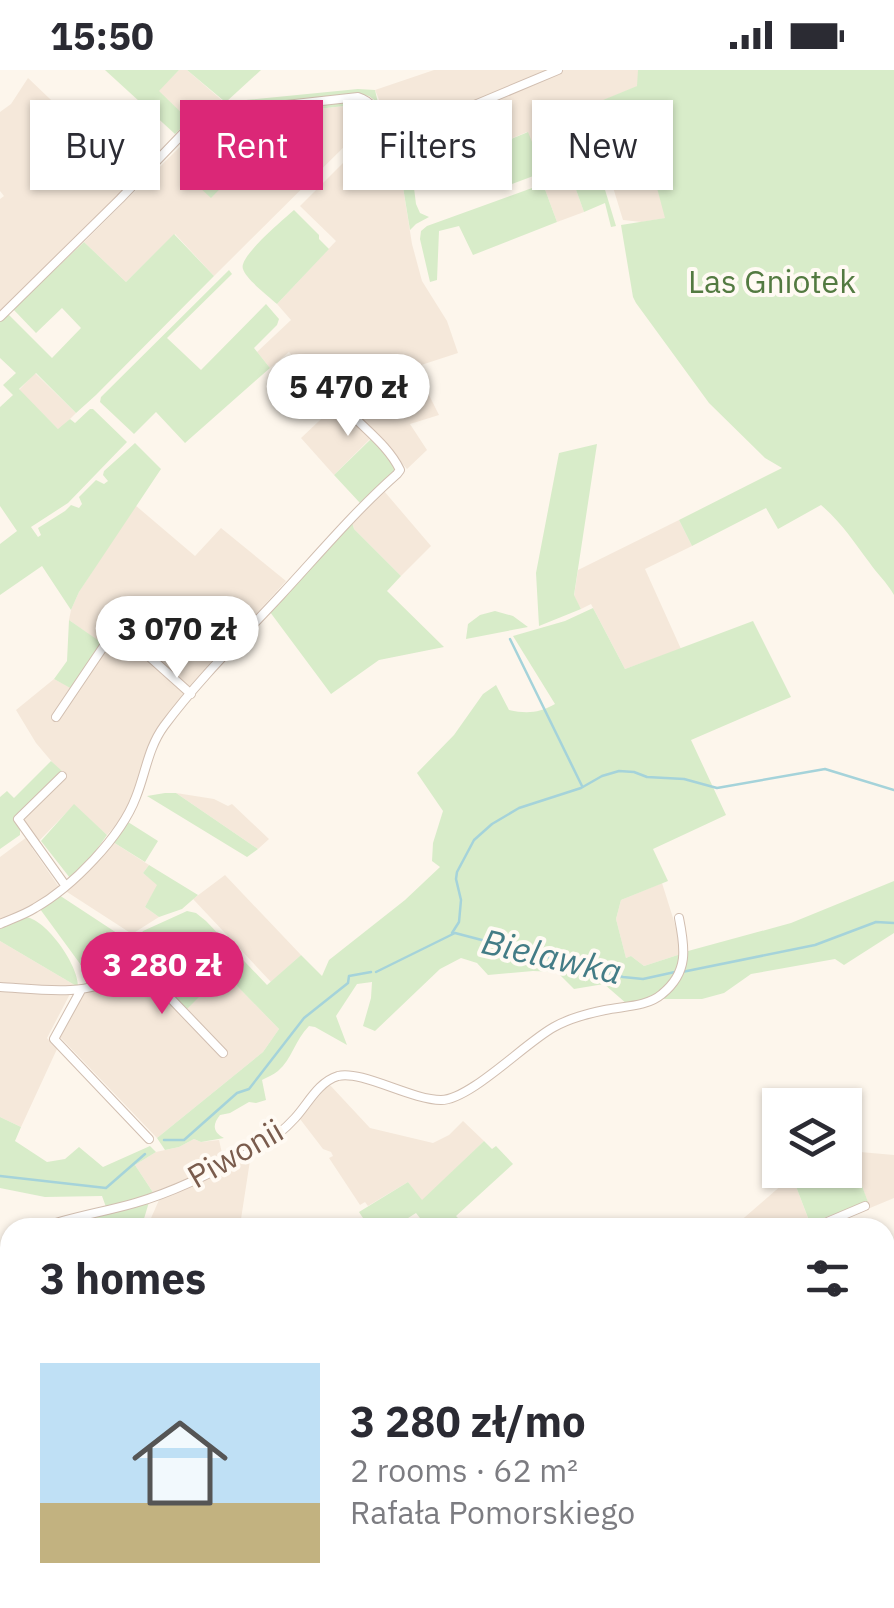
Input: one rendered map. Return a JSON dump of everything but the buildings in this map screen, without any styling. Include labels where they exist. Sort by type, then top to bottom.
[{"type":"street","points":[[0,317],[194,122],[213,113],[358,97],[376,108],[392,140],[558,70]]},
{"type":"street","points":[[0,924],[34,908],[65,886],[94,857],[128,816],[152,746],[190,694],[400,470],[333,392]]},
{"type":"street","points":[[56,718],[114,632],[124,634],[190,694]]},
{"type":"street","points":[[62,776],[18,819],[65,886]]},
{"type":"street","name":"Piwonii","points":[[77,1218],[157,1196],[248,1153],[286,1127],[316,1092],[335,1077],[352,1076],[424,1098],[448,1099],[472,1087],[559,1024],[654,1000],[672,984],[684,957],[686,950],[678,918]]},
{"type":"street","points":[[0,987],[81,990],[114,976],[124,956],[129,955],[223,1053]]},
{"type":"street","name":"Piwonii","points":[[81,990],[54,1039],[149,1140]]},
{"type":"street","points":[[837,1218],[865,1206]]},
{"type":"shaded area","points":[[179,70],[187,70],[222,100],[180,100],[180,112],[158,91]]},
{"type":"shaded area","points":[[434,70],[638,70],[638,86],[604,100],[532,100],[532,144],[527,132],[512,138],[512,100],[379,100],[375,90]]},
{"type":"shaded area","points":[[28,78],[51,100],[30,100],[30,190],[123,190],[0,313],[0,199],[4,196],[0,191],[0,112],[11,104]]},
{"type":"shaded area","points":[[343,106],[343,148],[323,168],[323,108]]},
{"type":"shaded area","points":[[180,147],[180,190],[301,190],[214,276],[175,234],[126,282],[84,242],[136,190],[160,190],[160,167]]},
{"type":"shaded area","points":[[343,163],[343,190],[403,190],[422,281],[447,321],[458,353],[415,367],[439,415],[410,424],[427,450],[407,469],[375,434],[334,475],[301,438],[336,405],[289,352],[270,368],[257,352],[291,320],[277,304],[336,241],[300,206],[316,190],[323,190],[323,183]]},
{"type":"shaded area","points":[[545,190],[576,190],[584,212],[557,222]]},
{"type":"shaded area","points":[[614,190],[658,190],[666,218],[623,220]]},
{"type":"shaded area","points":[[35,373],[76,413],[59,430],[19,390]]},
{"type":"shaded area","points":[[384,491],[431,546],[401,576],[354,529],[352,522]]},
{"type":"shaded area","points":[[135,505],[195,556],[221,528],[286,581],[188,689],[162,725],[146,751],[123,817],[107,835],[74,805],[32,848],[59,887],[33,906],[0,921],[0,857],[31,834],[25,817],[67,775],[36,743],[16,710],[54,679],[73,689],[101,643],[69,620],[71,610]]},
{"type":"shaded area","points":[[679,520],[692,546],[645,569],[681,649],[625,669],[591,604],[581,609],[574,596],[578,570]]},
{"type":"shaded area","points":[[176,793],[232,804],[269,839],[258,849]]},
{"type":"shaded area","points":[[113,842],[149,865],[143,873],[158,885],[145,907],[159,917],[132,934],[64,890]]},
{"type":"shaded area","points":[[225,875],[301,955],[271,982],[193,899]]},
{"type":"shaded area","points":[[662,883],[684,953],[644,966],[631,956],[626,958],[616,919],[621,900]]},
{"type":"shaded area","points":[[0,941],[78,987],[0,983]]},
{"type":"shaded area","points":[[200,948],[279,1029],[263,1052],[157,1138],[60,1037],[84,993],[116,982],[127,960],[181,1013],[205,991],[181,966]]},
{"type":"shaded area","points":[[0,988],[71,992],[47,1038],[57,1049],[21,1127],[0,1117]]},
{"type":"shaded area","points":[[329,1084],[370,1128],[433,1143],[449,1135],[463,1121],[484,1141],[422,1201],[408,1182],[368,1206],[365,1202],[360,1205],[329,1158],[333,1156],[331,1152],[323,1149],[300,1119]]},
{"type":"shaded area","points":[[194,1139],[219,1140],[224,1162],[154,1194],[135,1165],[156,1152]]},
{"type":"shaded area","points":[[862,1152],[894,1155],[894,1198],[870,1208],[862,1186]]},
{"type":"shaded area","points":[[251,1154],[241,1218],[151,1218],[159,1200]]},
{"type":"shaded area","points":[[778,1188],[797,1188],[808,1218],[744,1218]]},
{"type":"green space","points":[[105,70],[179,70],[159,91],[180,111],[180,129],[175,134],[160,120],[160,100],[138,100]]},
{"type":"green space","points":[[187,70],[261,70],[228,100],[223,100]]},
{"type":"green space","name":"Las Gniotek","points":[[638,70],[894,70],[894,595],[847,532],[821,505],[778,529],[766,508],[692,546],[679,520],[782,468],[765,458],[709,403],[633,297],[621,225],[665,218],[658,190],[673,190],[673,100],[603,100],[637,86]]},
{"type":"green space","points":[[358,89],[375,90],[377,100],[356,94],[246,100]]},
{"type":"green space","points":[[343,102],[343,106],[323,108],[323,104]]},
{"type":"green space","points":[[528,132],[532,142],[532,177],[512,184],[512,139]]},
{"type":"green space","points":[[532,188],[545,190],[557,222],[473,255],[459,226],[439,231],[437,280],[430,282],[420,239],[427,226]]},
{"type":"green space","points":[[202,190],[219,190],[211,198]]},
{"type":"green space","points":[[403,190],[414,190],[420,213],[429,217],[410,230]]},
{"type":"green space","points":[[576,190],[605,190],[616,226],[611,227],[605,203],[584,212]]},
{"type":"green space","points":[[294,210],[329,249],[277,304],[248,278],[243,263]]},
{"type":"green space","points":[[174,234],[214,276],[96,395],[76,413],[36,373],[19,389],[58,429],[70,419],[75,423],[93,409],[127,442],[68,503],[31,527],[38,537],[38,528],[71,505],[79,508],[79,497],[96,480],[104,484],[108,481],[104,471],[135,443],[161,469],[71,610],[42,566],[0,595],[0,544],[17,531],[0,506],[0,407],[13,395],[3,385],[16,373],[0,358],[0,321],[8,314],[52,358],[81,328],[62,308],[36,333],[13,309],[84,242],[126,282]]},
{"type":"green space","points":[[229,270],[232,274],[167,338],[201,370],[266,304],[279,319],[254,348],[270,368],[185,443],[156,412],[134,434],[100,402],[101,397]]},
{"type":"green space","points":[[371,439],[396,468],[360,503],[334,475]]},
{"type":"green space","points":[[597,444],[574,595],[581,609],[539,626],[536,573],[559,453]]},
{"type":"green space","points":[[352,522],[354,529],[401,576],[387,591],[444,647],[379,660],[331,694],[270,612]]},
{"type":"green space","points":[[593,608],[625,669],[753,621],[791,697],[691,740],[726,815],[653,849],[668,881],[621,900],[616,919],[626,958],[631,956],[644,966],[684,953],[670,983],[650,998],[627,1004],[604,984],[574,989],[557,972],[488,975],[477,963],[461,958],[440,969],[375,1031],[363,1026],[372,982],[357,984],[336,1016],[347,1045],[309,1026],[283,1066],[262,1080],[266,1100],[249,1102],[220,1115],[215,1128],[224,1138],[201,1142],[194,1139],[165,1150],[157,1138],[263,1052],[279,1029],[200,948],[162,985],[131,948],[143,931],[187,911],[196,913],[267,985],[301,955],[322,976],[329,960],[440,867],[432,861],[443,811],[417,773],[454,735],[483,694],[496,685],[509,710],[515,711],[538,711],[555,704],[513,636],[565,621]]},
{"type":"green space","points":[[495,611],[513,616],[528,627],[466,639],[468,624]]},
{"type":"green space","points":[[69,620],[102,643],[72,689],[54,679],[67,661]]},
{"type":"green space","points":[[51,761],[62,771],[14,817],[20,835],[0,849],[0,797],[7,791],[14,798]]},
{"type":"green space","points":[[176,793],[258,849],[247,857],[147,796]]},
{"type":"green space","points":[[74,804],[107,835],[70,878],[41,841]]},
{"type":"green space","points":[[128,822],[158,841],[145,862],[113,842]]},
{"type":"green space","points":[[149,865],[198,895],[182,909],[159,917],[145,907],[157,885],[143,873]]},
{"type":"green space","points":[[894,881],[894,933],[844,965],[835,959],[751,974],[724,993],[702,999],[658,999],[678,978],[688,951],[791,923]]},
{"type":"green space","points":[[59,895],[126,939],[122,956],[109,975],[95,977],[86,972],[40,909]]},
{"type":"green space","points":[[26,917],[43,926],[60,945],[78,987],[0,941],[0,929]]},
{"type":"green space","points":[[185,970],[205,991],[185,1011],[165,989]]},
{"type":"green space","points":[[0,1117],[21,1127],[15,1141],[47,1162],[65,1159],[79,1147],[103,1167],[150,1146],[156,1152],[135,1165],[154,1194],[106,1207],[102,1196],[45,1197],[0,1188]]},
{"type":"green space","points":[[484,1141],[492,1149],[496,1146],[513,1164],[458,1218],[420,1218],[416,1213],[408,1218],[363,1218],[359,1212],[408,1182],[422,1200]]},
{"type":"green space","points":[[862,1186],[868,1202],[824,1218],[808,1218],[797,1188]]},
{"type":"green space","points":[[149,1202],[144,1218],[87,1218]]},
{"type":"waterway","points":[[510,639],[582,786]]},
{"type":"waterway","points":[[452,933],[459,922],[461,900],[457,872],[474,840],[519,808],[581,788],[602,776],[634,772],[717,788],[825,769],[894,790]]},
{"type":"waterway","name":"Bielawka","points":[[682,972],[815,945],[876,922],[894,923]]},
{"type":"waterway","name":"Bielawka","points":[[376,972],[455,933],[623,977],[643,979],[675,972]]},
{"type":"waterway","name":"Bielawka","points":[[164,1140],[184,1140],[237,1093],[249,1089],[304,1018],[348,983],[349,976],[371,972]]},
{"type":"waterway","name":"Bielawka","points":[[0,1176],[106,1188],[145,1154]]}]
